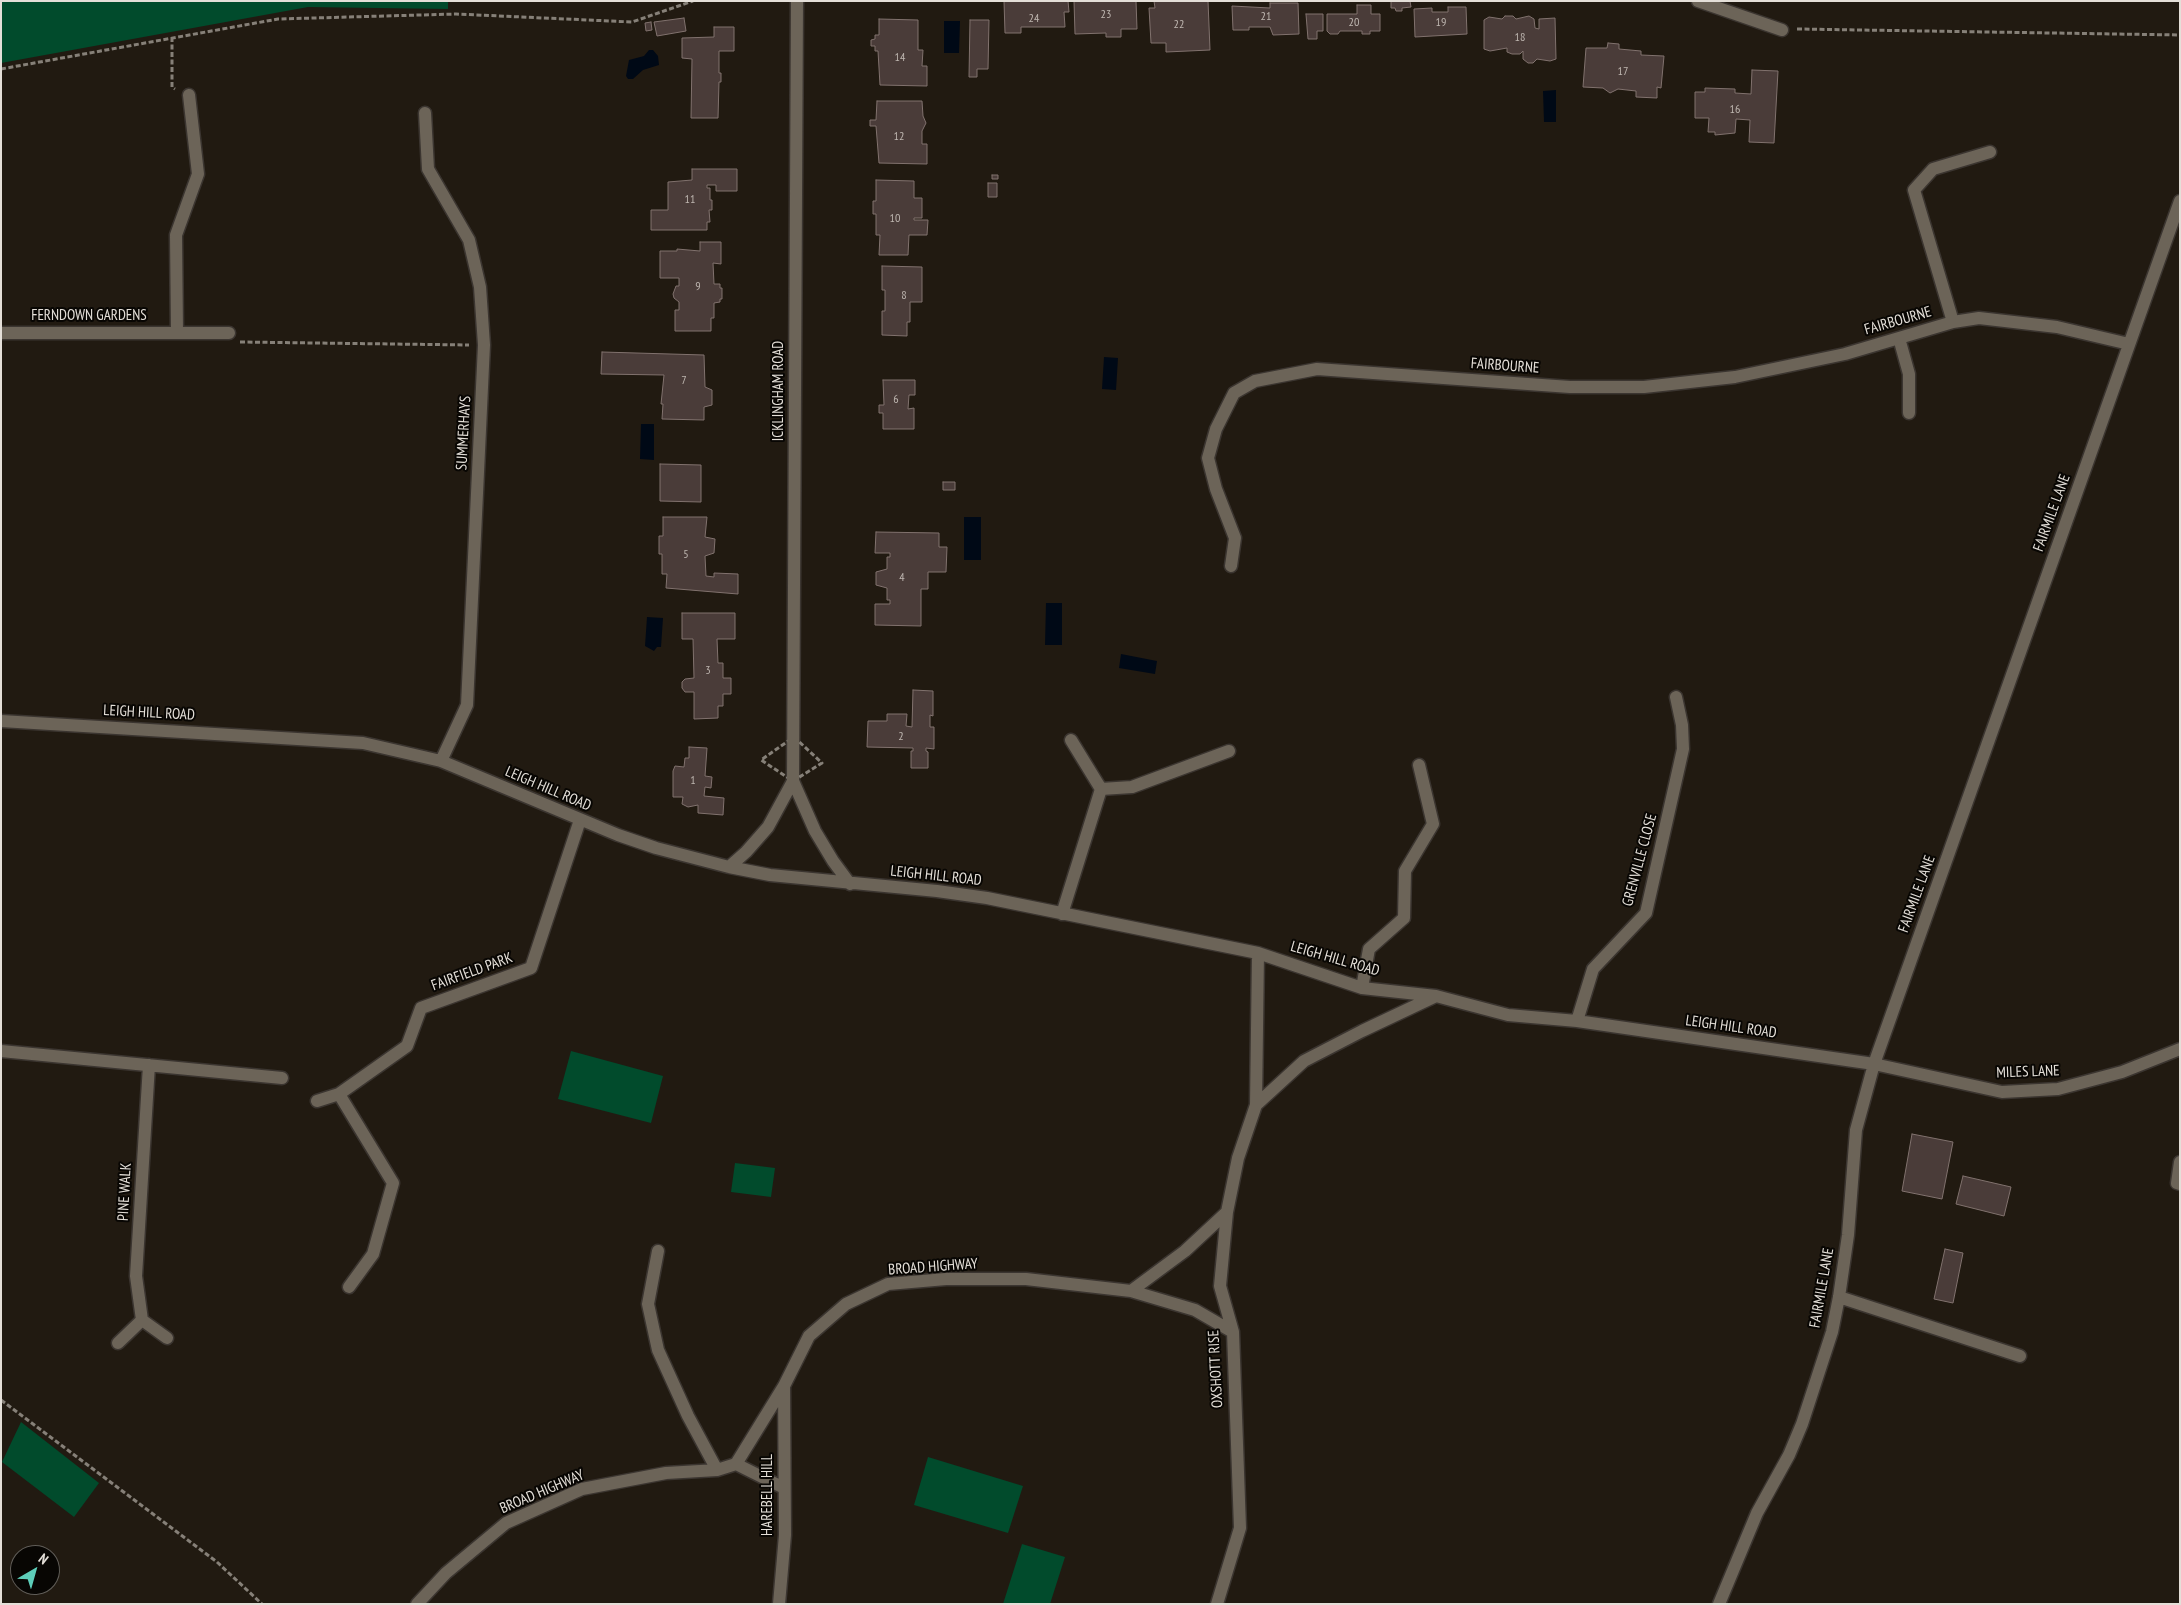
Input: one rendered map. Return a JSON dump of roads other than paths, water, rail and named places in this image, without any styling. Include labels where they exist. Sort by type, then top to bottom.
[{"type":"street","name":"ICKLINGHAM ROAD","points":[[797,1],[793,781],[815,830],[850,884]]},
{"type":"street","points":[[1698,1],[1782,30]]},
{"type":"street","points":[[177,332],[176,235],[198,174],[190,96]]},
{"type":"street","name":"SUMMERHAYS","points":[[425,113],[428,169],[469,240],[480,287],[484,345],[467,705],[440,761]]},
{"type":"street","name":"FAIRBOURNE","points":[[1953,322],[1914,190],[1933,169],[1990,152]]},
{"type":"street","name":"FAIRMILE LANE","points":[[1719,1604],[1757,1513],[1789,1455],[1802,1424],[1832,1332],[1848,1235],[1856,1130],[1874,1064],[2180,202]]},
{"type":"street","name":"FAIRBOURNE","points":[[1231,566],[1235,538],[1216,489],[1208,458],[1216,429],[1234,393],[1255,381],[1317,369],[1570,387],[1644,387],[1735,377],[1845,354],[1953,322],[1979,318],[2057,327],[2129,344]]},
{"type":"street","name":"FERNDOWN GARDENS","points":[[1,333],[229,333]]},
{"type":"street","points":[[1899,338],[1908,374],[1909,413]]},
{"type":"street","name":"GRENVILLE CLOSE","points":[[1577,1022],[1593,969],[1646,913],[1683,749],[1682,725],[1676,697]]},
{"type":"street","name":"LEIGH HILL ROAD","points":[[1,721],[363,742],[440,761],[580,820],[656,848],[770,876],[937,891],[987,898],[1258,953],[1362,988],[1436,996],[1508,1014],[1874,1064]]},
{"type":"street","points":[[1062,914],[1100,789],[1072,740]]},
{"type":"street","points":[[1100,789],[1132,787],[1229,751]]},
{"type":"street","points":[[1362,988],[1368,949],[1404,918],[1405,871],[1433,824],[1419,765]]},
{"type":"street","name":"ICKLINGHAM ROAD","points":[[729,867],[746,852],[768,827],[793,781]]},
{"type":"street","name":"FAIRFIELD PARK","points":[[317,1101],[339,1094],[407,1046],[421,1008],[531,968],[580,820]]},
{"type":"street","name":"OXSHOTT RISE","points":[[1217,1604],[1240,1528],[1233,1332],[1220,1286],[1227,1212],[1238,1158],[1256,1105],[1258,953]]},
{"type":"street","name":"OXSHOTT RISE","points":[[1256,1105],[1304,1061],[1362,1030],[1436,996]]},
{"type":"street","name":"MILES LANE","points":[[1874,1064],[2002,1092],[2058,1089],[2122,1072],[2180,1049]]},
{"type":"street","points":[[1,1051],[282,1078]]},
{"type":"street","name":"PINE WALK","points":[[142,1320],[136,1276],[149,1065]]},
{"type":"street","points":[[339,1094],[393,1184],[373,1254],[349,1287]]},
{"type":"street","points":[[2180,1162],[2177,1183],[2180,1184]]},
{"type":"street","points":[[1130,1291],[1185,1250],[1227,1212]]},
{"type":"street","points":[[658,1251],[648,1304],[658,1350],[688,1416],[717,1470]]},
{"type":"street","name":"BROAD HIGHWAY","points":[[417,1604],[446,1572],[506,1523],[582,1489],[666,1473],[717,1470],[736,1464],[784,1386],[810,1336],[846,1304],[888,1284],[946,1279],[1026,1279],[1130,1291],[1194,1310],[1233,1332]]},
{"type":"street","points":[[1839,1296],[2020,1356]]},
{"type":"street","points":[[118,1343],[142,1320],[167,1338]]},
{"type":"street","name":"HAREBELL HILL","points":[[779,1604],[785,1535],[784,1386]]},
{"type":"street","points":[[736,1464],[784,1488]]}]
